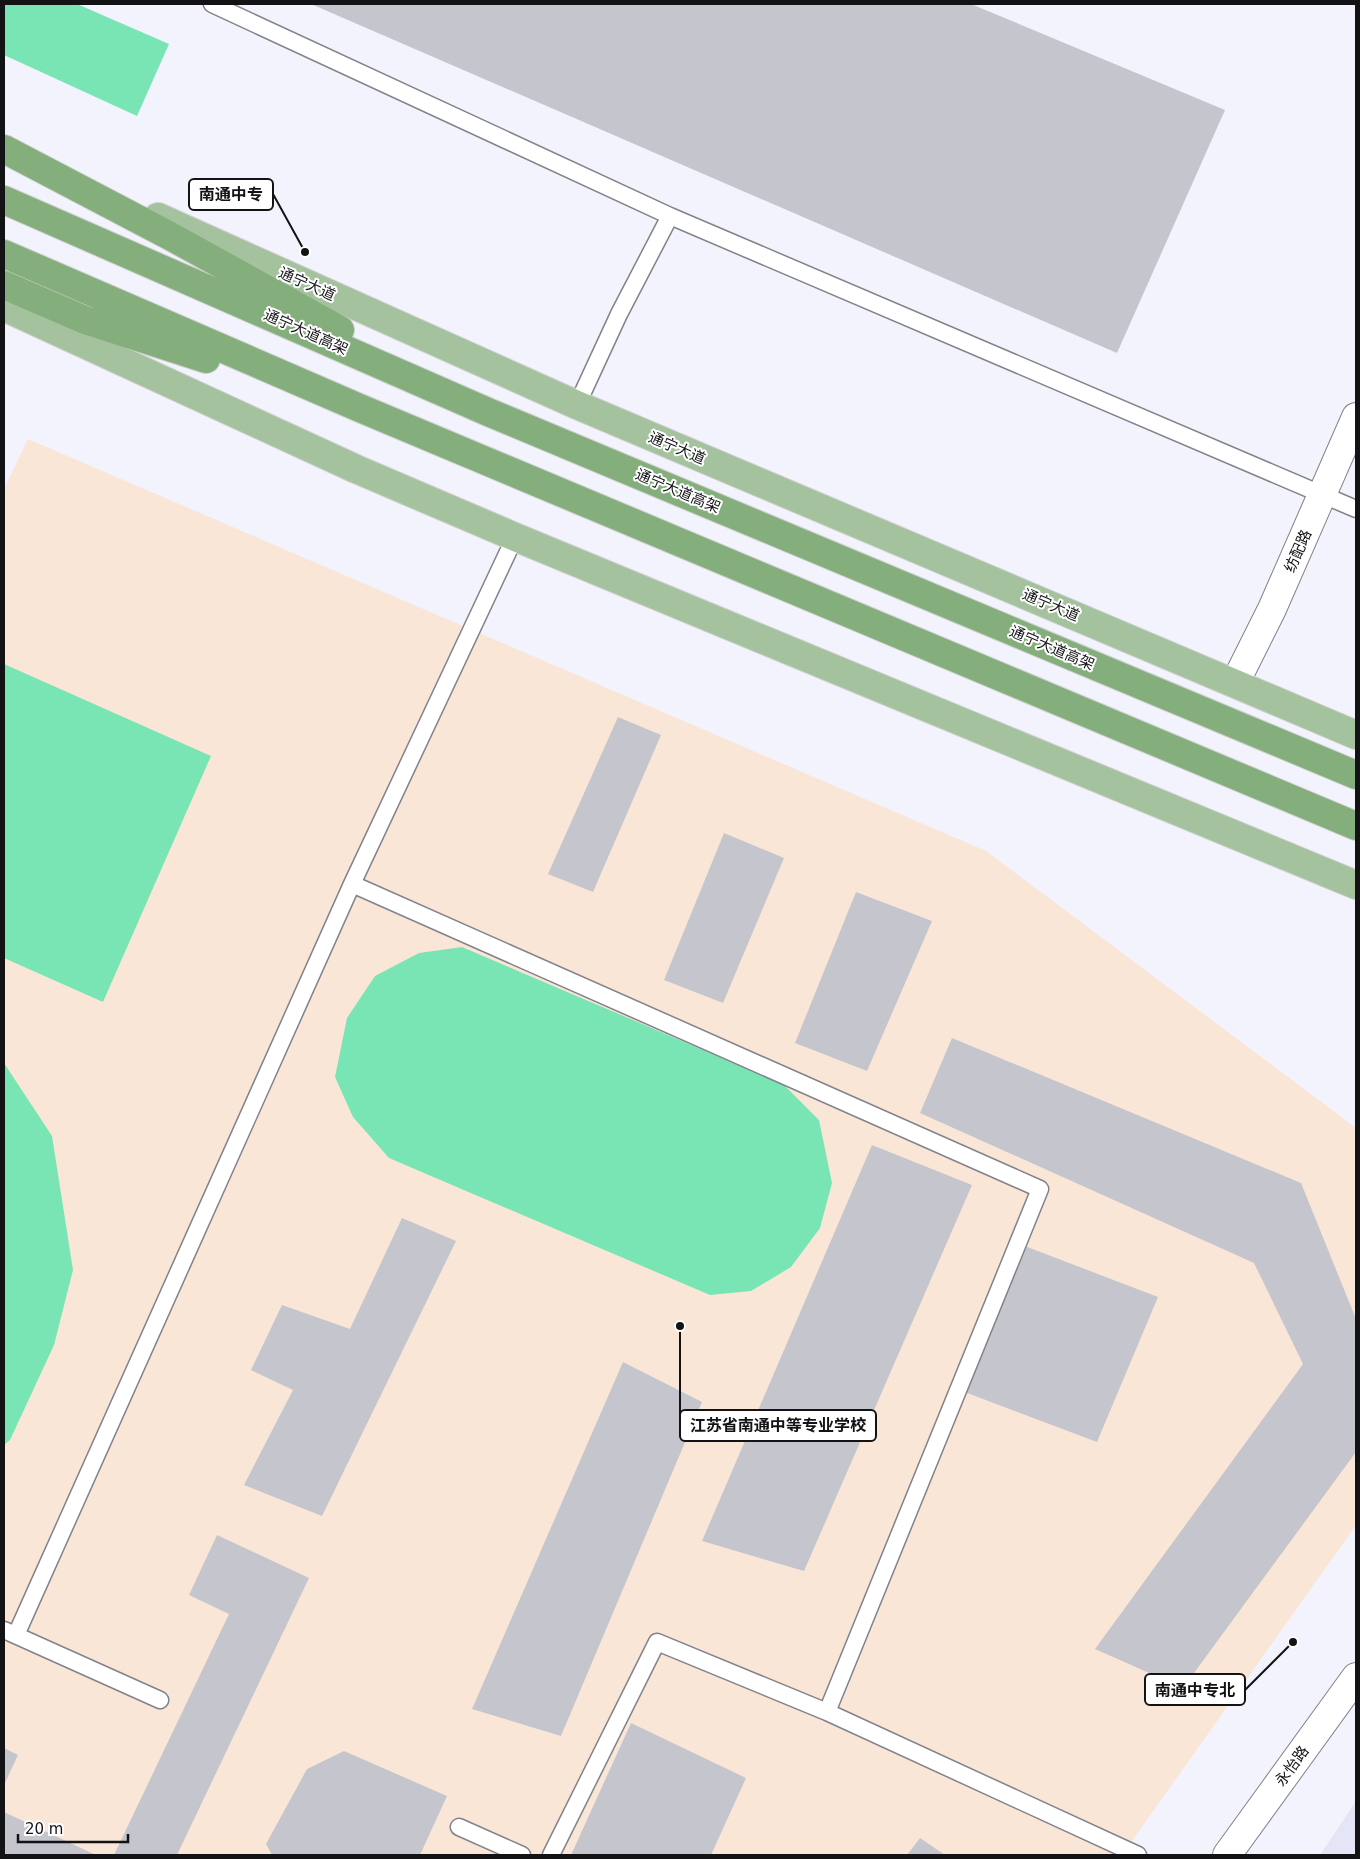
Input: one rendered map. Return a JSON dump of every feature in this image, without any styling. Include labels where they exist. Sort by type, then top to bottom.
[{"type":"highway","points":[[4,149],[170,236],[488,412]]},
{"type":"highway","name":"通宁大道高架","points":[[4,200],[488,412],[1356,775]]},
{"type":"highway","points":[[4,254],[362,409],[1356,826]]},
{"type":"highway","points":[[4,285],[85,320],[362,409]]},
{"type":"main road","name":"通宁大道","points":[[4,149],[577,406],[1235,683],[1356,736]]},
{"type":"main road","points":[[4,307],[356,469],[1356,885]]},
{"type":"street","name":"纺配路","points":[[1235,683],[1272,610],[1356,417]]},
{"type":"street","name":"永怡路","points":[[1227,1855],[1356,1677]]},
{"type":"lane","points":[[212,4],[670,216],[1356,509]]},
{"type":"lane","points":[[577,406],[619,314],[670,216]]},
{"type":"lane","points":[[160,1700],[10,1633],[352,884],[516,537]]},
{"type":"lane","points":[[352,884],[1040,1189],[826,1712]]},
{"type":"lane","points":[[551,1855],[657,1642],[826,1712],[1138,1855]]},
{"type":"lane","points":[[459,1827],[522,1855]]},
{"type":"shaded area","points":[[28,439],[986,851],[1356,1128],[1356,1525],[1122,1855],[4,1855],[4,489]]},
{"type":"shaded area","points":[[1356,1801],[1356,1855],[1320,1855]]},
{"type":"green space","points":[[4,4],[77,4],[169,44],[137,116],[4,55]]},
{"type":"green space","points":[[4,664],[211,756],[103,1002],[4,958]]},
{"type":"green space","points":[[462,947],[783,1084],[819,1120],[832,1183],[820,1228],[791,1267],[751,1291],[710,1295],[389,1158],[353,1117],[335,1077],[347,1018],[375,976],[419,953]]},
{"type":"green space","points":[[4,1063],[52,1136],[73,1270],[54,1345],[10,1440],[4,1445]]},
{"type":"building","points":[[311,4],[971,4],[1225,110],[1117,353]]},
{"type":"building","points":[[618,717],[661,735],[593,892],[548,874]]},
{"type":"building","points":[[724,833],[784,858],[723,1003],[664,980]]},
{"type":"building","points":[[856,892],[932,921],[867,1071],[795,1043]]},
{"type":"building","points":[[952,1038],[1301,1183],[1356,1319],[1356,1452],[1183,1688],[1095,1649],[1303,1364],[1254,1263],[920,1113]]},
{"type":"building","points":[[872,1145],[972,1185],[804,1571],[702,1541]]},
{"type":"building","points":[[402,1218],[456,1241],[322,1516],[244,1485],[293,1390],[251,1370],[282,1305],[350,1329]]},
{"type":"building","points":[[1022,1245],[1158,1297],[1097,1442],[962,1391]]},
{"type":"building","points":[[623,1362],[702,1402],[561,1736],[472,1709]]},
{"type":"building","points":[[217,1535],[309,1578],[177,1855],[114,1855],[229,1614],[189,1595]]},
{"type":"building","points":[[631,1723],[746,1778],[711,1855],[571,1855]]},
{"type":"building","points":[[4,1748],[18,1755],[4,1785]]},
{"type":"building","points":[[344,1751],[447,1796],[420,1855],[272,1855],[266,1844],[307,1769]]},
{"type":"building","points":[[4,1812],[96,1855],[4,1855]]},
{"type":"building","points":[[920,1838],[945,1855],[907,1855]]},
{"type":"place","name":"南通中专","points":[[305,252]]},
{"type":"place","name":"江苏省南通中等专业学校","points":[[680,1326]]},
{"type":"place","name":"南通中专北","points":[[1293,1642]]}]
